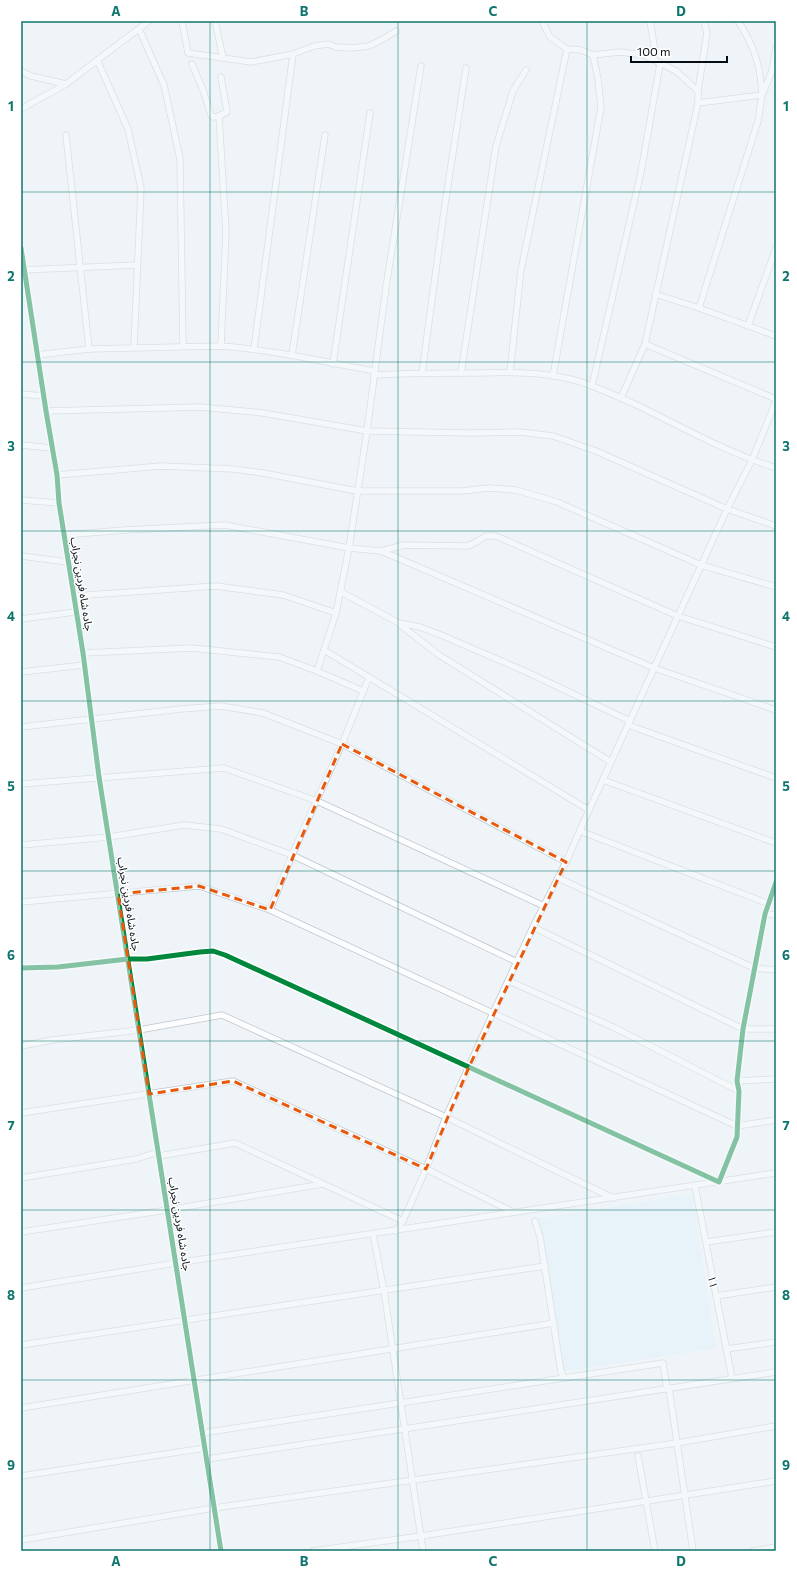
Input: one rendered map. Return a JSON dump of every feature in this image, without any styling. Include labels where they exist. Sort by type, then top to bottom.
[{"type":"street","points":[[21,109],[66,84],[149,21]]},
{"type":"street","points":[[182,21],[188,53],[251,62],[293,54],[314,46],[328,44],[352,48],[369,46],[396,31]]},
{"type":"street","points":[[215,21],[223,58]]},
{"type":"street","points":[[542,21],[550,37],[567,49],[581,50],[593,55],[620,52],[644,55],[676,71],[698,91]]},
{"type":"street","points":[[650,21],[654,45],[654,60]]},
{"type":"street","points":[[621,398],[645,344],[698,103],[698,91],[707,33],[704,21]]},
{"type":"street","points":[[699,308],[758,122],[762,95],[761,77],[755,54],[748,37],[738,21]]},
{"type":"street","points":[[139,29],[164,85],[180,159],[184,346]]},
{"type":"street","points":[[762,95],[772,71],[776,48]]},
{"type":"street","points":[[510,372],[521,270],[567,49]]},
{"type":"street","points":[[254,349],[293,54]]},
{"type":"street","points":[[553,376],[601,107],[598,79],[593,55]]},
{"type":"street","points":[[97,60],[128,129],[141,188],[134,347]]},
{"type":"street","points":[[192,64],[203,90],[211,116],[219,116],[227,112],[221,77]]},
{"type":"street","points":[[592,386],[641,172],[660,64]]},
{"type":"street","points":[[317,671],[336,613],[349,548],[367,431],[386,287],[420,66]]},
{"type":"street","points":[[422,373],[444,211],[466,68]]},
{"type":"street","points":[[461,373],[496,146],[513,91],[526,70]]},
{"type":"street","points":[[21,71],[31,76],[66,84]]},
{"type":"street","points":[[698,103],[762,95]]},
{"type":"street","points":[[333,364],[370,114]]},
{"type":"street","points":[[219,116],[226,232],[221,346]]},
{"type":"street","points":[[66,135],[89,349]]},
{"type":"street","points":[[292,355],[325,135]]},
{"type":"street","name":"جاده شاه فردین نجراب","points":[[21,248],[23,270],[57,475],[59,503],[72,596],[83,653],[99,777],[221,1551]]},
{"type":"street","points":[[748,326],[776,248]]},
{"type":"street","points":[[23,270],[137,265]]},
{"type":"street","points":[[655,294],[699,308],[776,336]]},
{"type":"street","points":[[396,1231],[403,1221],[426,1169],[446,1117],[493,1013],[533,927],[566,862],[727,509],[752,460],[776,403],[645,344]]},
{"type":"street","points":[[37,355],[89,349],[221,346],[292,355],[374,373],[536,373],[570,379],[592,386],[621,398],[752,460],[776,468]]},
{"type":"street","points":[[21,394],[44,396]]},
{"type":"street","points":[[46,411],[200,407],[263,413],[367,431],[471,433],[520,432],[553,436],[596,451],[727,509],[776,526]]},
{"type":"street","points":[[21,445],[52,448]]},
{"type":"street","points":[[57,475],[161,466],[232,469],[263,473],[357,491],[462,491],[490,488],[516,490],[557,502],[701,566],[776,587]]},
{"type":"street","points":[[21,500],[59,503]]},
{"type":"street","points":[[64,534],[225,525],[349,548],[381,551],[654,668],[776,710]]},
{"type":"street","points":[[381,551],[404,545],[468,546],[485,536],[496,536],[678,616],[776,647]]},
{"type":"street","points":[[21,556],[68,562]]},
{"type":"street","points":[[72,596],[216,586],[283,595],[336,613]]},
{"type":"street","points":[[341,592],[399,623],[439,655],[611,762]]},
{"type":"street","points":[[21,619],[76,612]]},
{"type":"street","points":[[399,623],[420,626],[529,673],[629,723],[776,778]]},
{"type":"street","points":[[83,653],[192,648],[280,657],[363,691]]},
{"type":"street","points":[[324,650],[589,810]]},
{"type":"street","points":[[21,672],[84,665]]},
{"type":"street","points":[[270,910],[292,855],[342,744],[369,677]]},
{"type":"street","points":[[21,727],[92,718],[221,706],[263,713],[342,744],[566,862]]},
{"type":"street","points":[[21,784],[224,768],[317,801],[544,906]]},
{"type":"street","points":[[603,780],[776,843]]},
{"type":"street","points":[[21,845],[109,837],[184,825],[221,828],[292,855],[517,962]]},
{"type":"street","points":[[580,831],[769,904]]},
{"type":"street","points":[[558,878],[754,968],[776,970]]},
{"type":"street","points":[[719,1182],[737,1137],[739,1091],[737,1081],[743,1029],[765,914],[776,882]]},
{"type":"street","points":[[21,902],[199,886],[270,910],[737,1126],[776,1120]]},
{"type":"street","points":[[765,914],[776,915]]},
{"type":"street","points":[[533,927],[743,1029],[776,1029]]},
{"type":"street","points":[[23,969],[58,967],[128,959],[147,959],[213,951],[225,955],[469,1066],[719,1182]]},
{"type":"street","points":[[509,981],[613,1027],[739,1091]]},
{"type":"street","points":[[21,1046],[52,1040],[139,1030],[222,1015],[446,1117],[613,1198]]},
{"type":"street","points":[[737,1081],[776,1079]]},
{"type":"street","points":[[21,1113],[233,1081],[426,1169],[513,1212]]},
{"type":"street","points":[[21,1178],[159,1154],[235,1143],[403,1221]]},
{"type":"street","points":[[21,1288],[176,1263],[776,1173]]},
{"type":"street","points":[[21,1232],[323,1184]]},
{"type":"street","name":"۱۱","points":[[695,1186],[732,1378]]},
{"type":"street","points":[[535,1221],[540,1237],[561,1372],[564,1378]]},
{"type":"street","points":[[706,1242],[776,1232]]},
{"type":"street","points":[[374,1234],[423,1551]]},
{"type":"street","points":[[21,1345],[545,1266]]},
{"type":"street","points":[[716,1296],[776,1287]]},
{"type":"street","points":[[21,1408],[554,1323]]},
{"type":"street","points":[[726,1349],[776,1342]]},
{"type":"street","points":[[202,1433],[663,1363],[677,1443],[693,1551]]},
{"type":"street","points":[[207,1459],[776,1372]]},
{"type":"street","points":[[21,1540],[214,1508],[677,1443],[776,1426]]},
{"type":"street","points":[[21,1476],[205,1448]]},
{"type":"street","points":[[638,1456],[655,1551]]},
{"type":"street","points":[[313,1551],[421,1536],[776,1481]]},
{"type":"street","points":[[753,1551],[776,1547]]},
{"type":"highlighted area","points":[[342,744],[566,862],[469,1067],[426,1169],[233,1081],[149,1094],[118,894],[199,886],[270,910]]},
{"type":"shaded area","points":[[692,1194],[716,1348],[561,1372],[537,1219]]},
{"type":"cycle path","points":[[21,248],[57,475],[59,503],[83,653],[99,777],[221,1551]]},
{"type":"cycle path","points":[[21,968],[58,967],[213,951],[225,955],[719,1182],[737,1137],[739,1091],[737,1081],[743,1029],[765,914],[776,882]]}]
